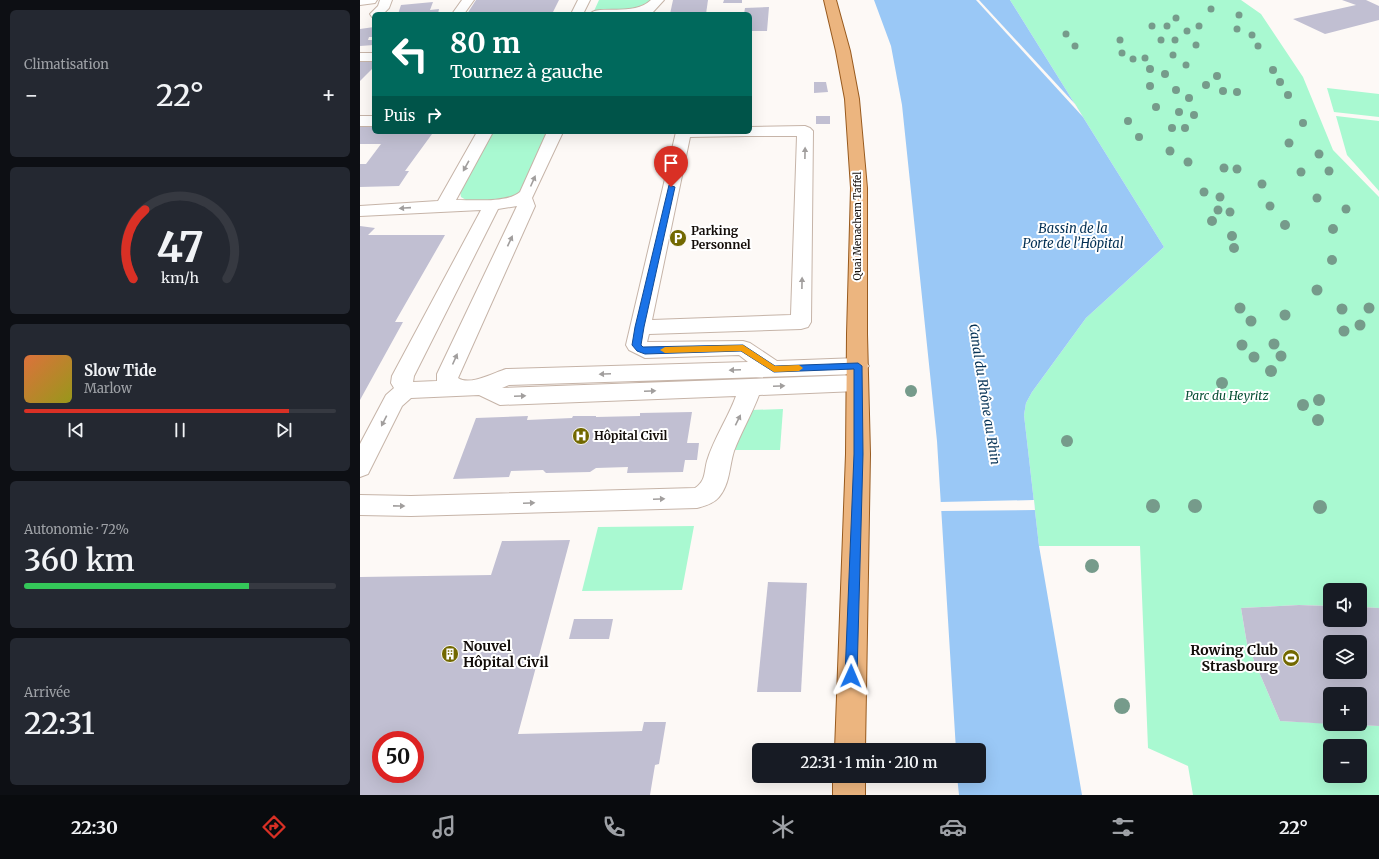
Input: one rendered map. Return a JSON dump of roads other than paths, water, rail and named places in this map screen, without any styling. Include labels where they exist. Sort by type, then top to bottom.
[{"type":"main road","name":"Quai Menachem Taffel","points":[[830,0],[843,50],[852,99],[859,188],[857,375],[858,454],[850,743]]},
{"type":"main road","points":[[849,795],[850,783]]},
{"type":"street","points":[[360,1],[371,0]]},
{"type":"street","points":[[378,12],[383,8],[386,0]]},
{"type":"street","points":[[459,12],[468,0]]},
{"type":"street","points":[[578,12],[584,0]]},
{"type":"street","points":[[636,12],[649,9],[658,0]]},
{"type":"street","points":[[360,57],[372,57]]},
{"type":"street","points":[[360,121],[372,120]]},
{"type":"street","points":[[640,327],[801,322],[805,131],[752,132]]},
{"type":"street","points":[[444,206],[484,134]]},
{"type":"street","points":[[360,211],[492,205],[521,200],[527,194],[554,134]]},
{"type":"street","points":[[684,134],[636,345],[645,351],[743,348],[774,369]]},
{"type":"street","points":[[462,388],[452,384],[448,380],[448,374],[526,206],[526,202],[521,200]]},
{"type":"street","points":[[406,390],[402,383],[403,376],[492,205]]},
{"type":"street","points":[[360,467],[394,401],[406,390],[483,387],[506,377],[774,369],[857,375]]},
{"type":"street","points":[[483,387],[500,397],[750,387],[857,375]]},
{"type":"street","points":[[360,506],[697,498],[705,495],[717,480],[720,456],[745,407],[750,387]]},
{"type":"water","points":[[874,0],[1010,0],[1164,247],[1086,318],[1032,392],[1026,403],[1024,415],[1039,546],[1082,795],[959,795],[958,783],[986,783],[986,743],[956,743],[937,441],[902,105],[891,46]]},
{"type":"place","name":"Parking Personnel","points":[[678,238]]},
{"type":"place","name":"Hôpital Civil","points":[[581,436]]},
{"type":"place","name":"Nouvel Hôpital Civil","points":[[450,654]]},
{"type":"place","name":"Rowing Club Strasbourg","points":[[1291,658]]},
{"type":"water label","name":"Bassin de la Porte de l’Hôpital","points":[[1073,236]]},
{"type":"water label","name":"Canal du Rhône au Rhin","points":[[985,394]]},
{"type":"park label","name":"Parc du Heyritz","points":[[1227,396]]}]
